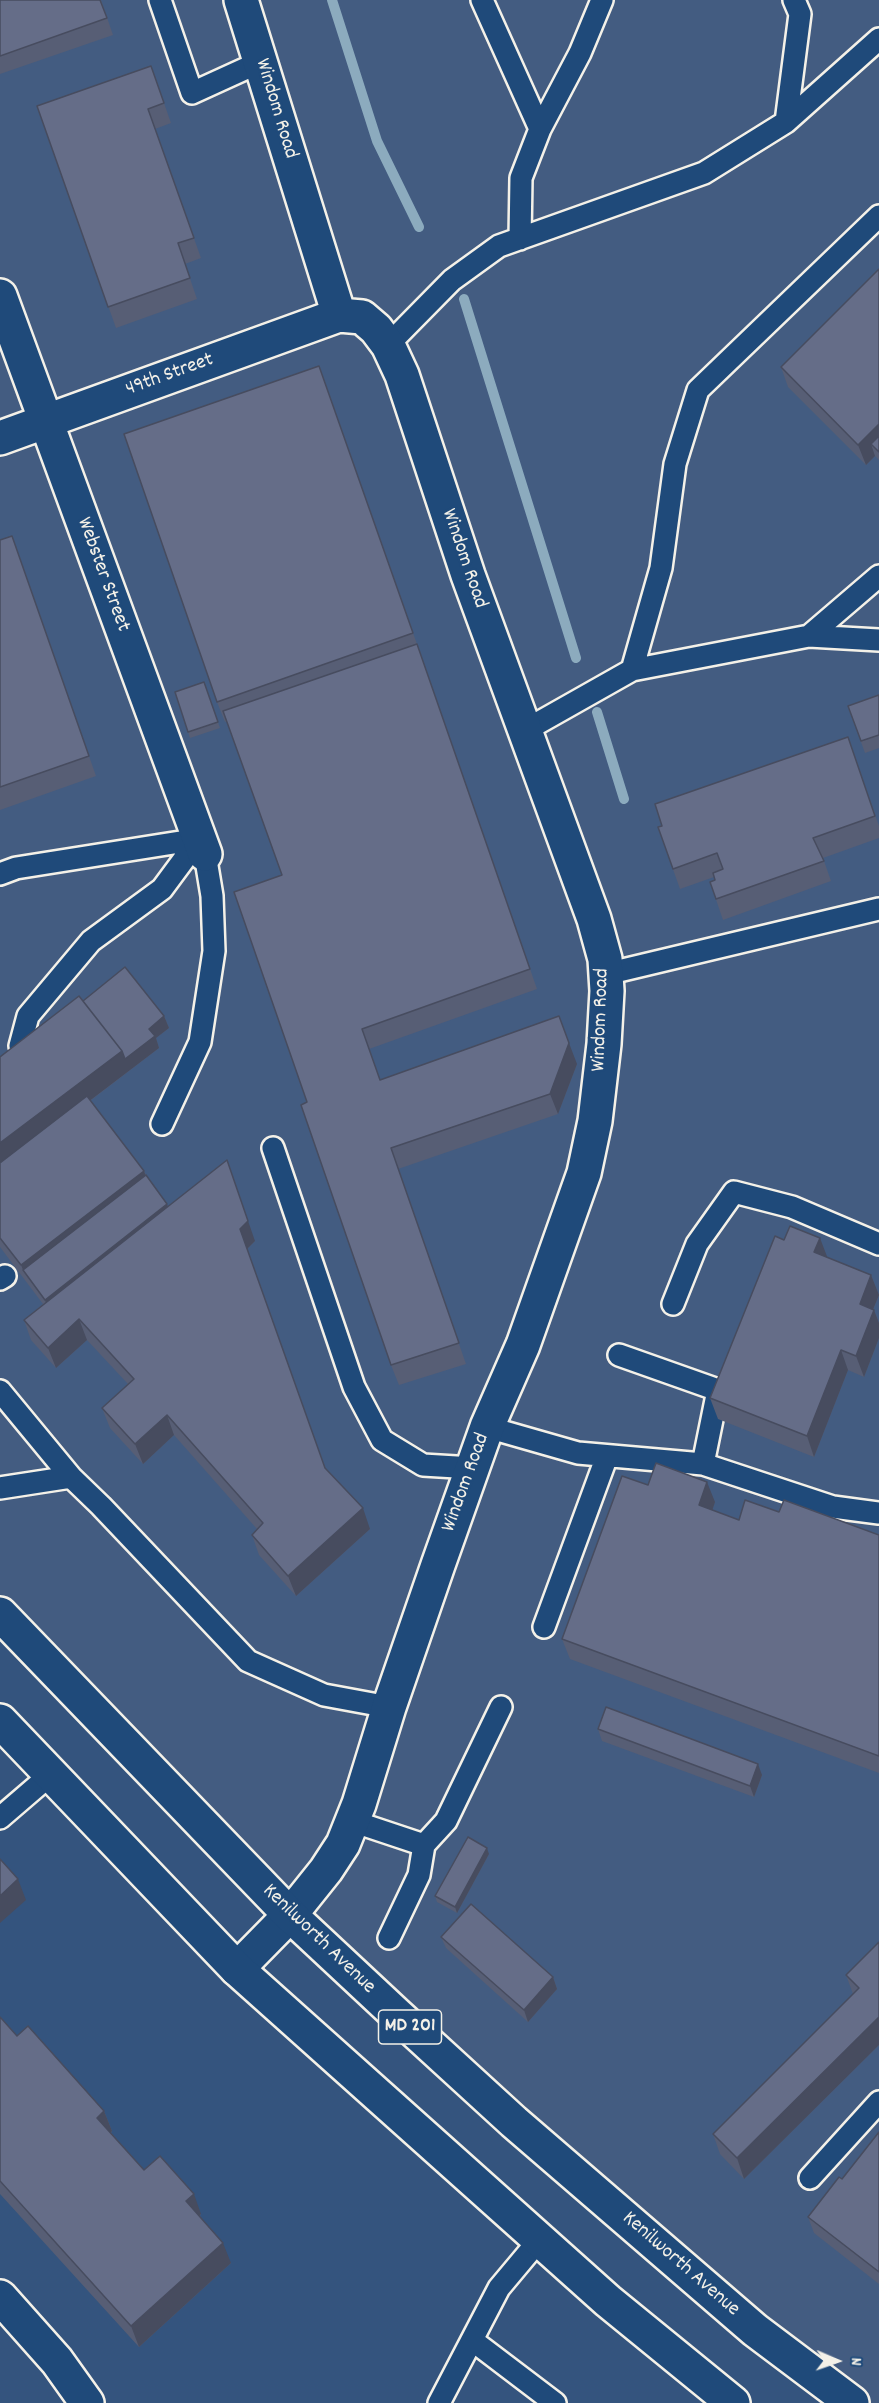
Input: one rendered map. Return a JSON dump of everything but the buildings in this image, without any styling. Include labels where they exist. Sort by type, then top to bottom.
[{"type":"street","name":"Windom Road","points":[[237,1969],[290,1915],[326,1870],[343,1844],[352,1821],[389,1707],[473,1468],[523,1345],[584,1173],[595,1121],[608,992],[605,959],[594,919],[468,575],[402,375],[388,345],[376,328],[362,317],[339,315],[241,0]]},
{"type":"street","name":"Webster Street","points":[[0,296],[202,847]]},
{"type":"street","name":"49th Street","points":[[0,438],[339,315]]},
{"type":"street","name":"Kenilworth Avenue","points":[[0,1614],[290,1915],[514,2122],[755,2330],[852,2403]]},
{"type":"street","points":[[0,1721],[237,1969],[617,2308],[733,2403]]},
{"type":"street","points":[[0,2297],[57,2361],[87,2403]]},
{"type":"lane","points":[[160,0],[192,93],[260,62]]},
{"type":"lane","points":[[482,0],[540,129]]},
{"type":"lane","points":[[520,239],[521,178],[540,129],[580,53],[602,0]]},
{"type":"lane","points":[[786,122],[800,14],[794,0]]},
{"type":"lane","points":[[388,345],[452,280],[500,246],[704,173],[786,122],[879,39]]},
{"type":"lane","points":[[632,670],[661,568],[675,464],[698,390],[879,216]]},
{"type":"lane","points":[[809,636],[879,576]]},
{"type":"lane","points":[[524,731],[632,670],[809,636],[879,640]]},
{"type":"lane","points":[[0,874],[16,868],[202,847]]},
{"type":"lane","points":[[20,1046],[28,1016],[90,941],[162,889],[202,847]]},
{"type":"lane","points":[[162,1124],[200,1042],[214,951],[212,896],[202,847]]},
{"type":"lane","points":[[606,974],[879,909]]},
{"type":"lane","points":[[273,1148],[354,1387],[382,1440],[423,1465],[473,1468]]},
{"type":"lane","points":[[673,1304],[697,1244],[734,1192],[792,1207],[879,1244]]},
{"type":"lane","points":[[619,1354],[718,1390],[703,1464]]},
{"type":"lane","points":[[0,1391],[71,1477],[248,1661],[324,1695],[389,1707]]},
{"type":"lane","points":[[488,1427],[578,1453],[703,1464],[833,1507],[879,1513]]},
{"type":"lane","points":[[544,1628],[607,1456]]},
{"type":"lane","points":[[0,1488],[71,1477]]},
{"type":"lane","points":[[389,1938],[420,1875],[424,1845],[446,1821],[501,1707]]},
{"type":"lane","points":[[0,1818],[50,1775]]},
{"type":"lane","points":[[352,1821],[424,1845]]},
{"type":"lane","points":[[810,2178],[879,2102]]},
{"type":"lane","points":[[439,2403],[499,2288],[540,2239]]},
{"type":"lane","points":[[472,2340],[555,2403]]},
{"type":"shaded area","points":[[0,0],[879,0],[879,2403],[852,2403],[629,2223],[0,1614]]},
{"type":"waterway","points":[[332,0],[377,141],[419,227]]},
{"type":"waterway","points":[[464,299],[576,658]]},
{"type":"waterway","points":[[597,712],[624,799]]}]
